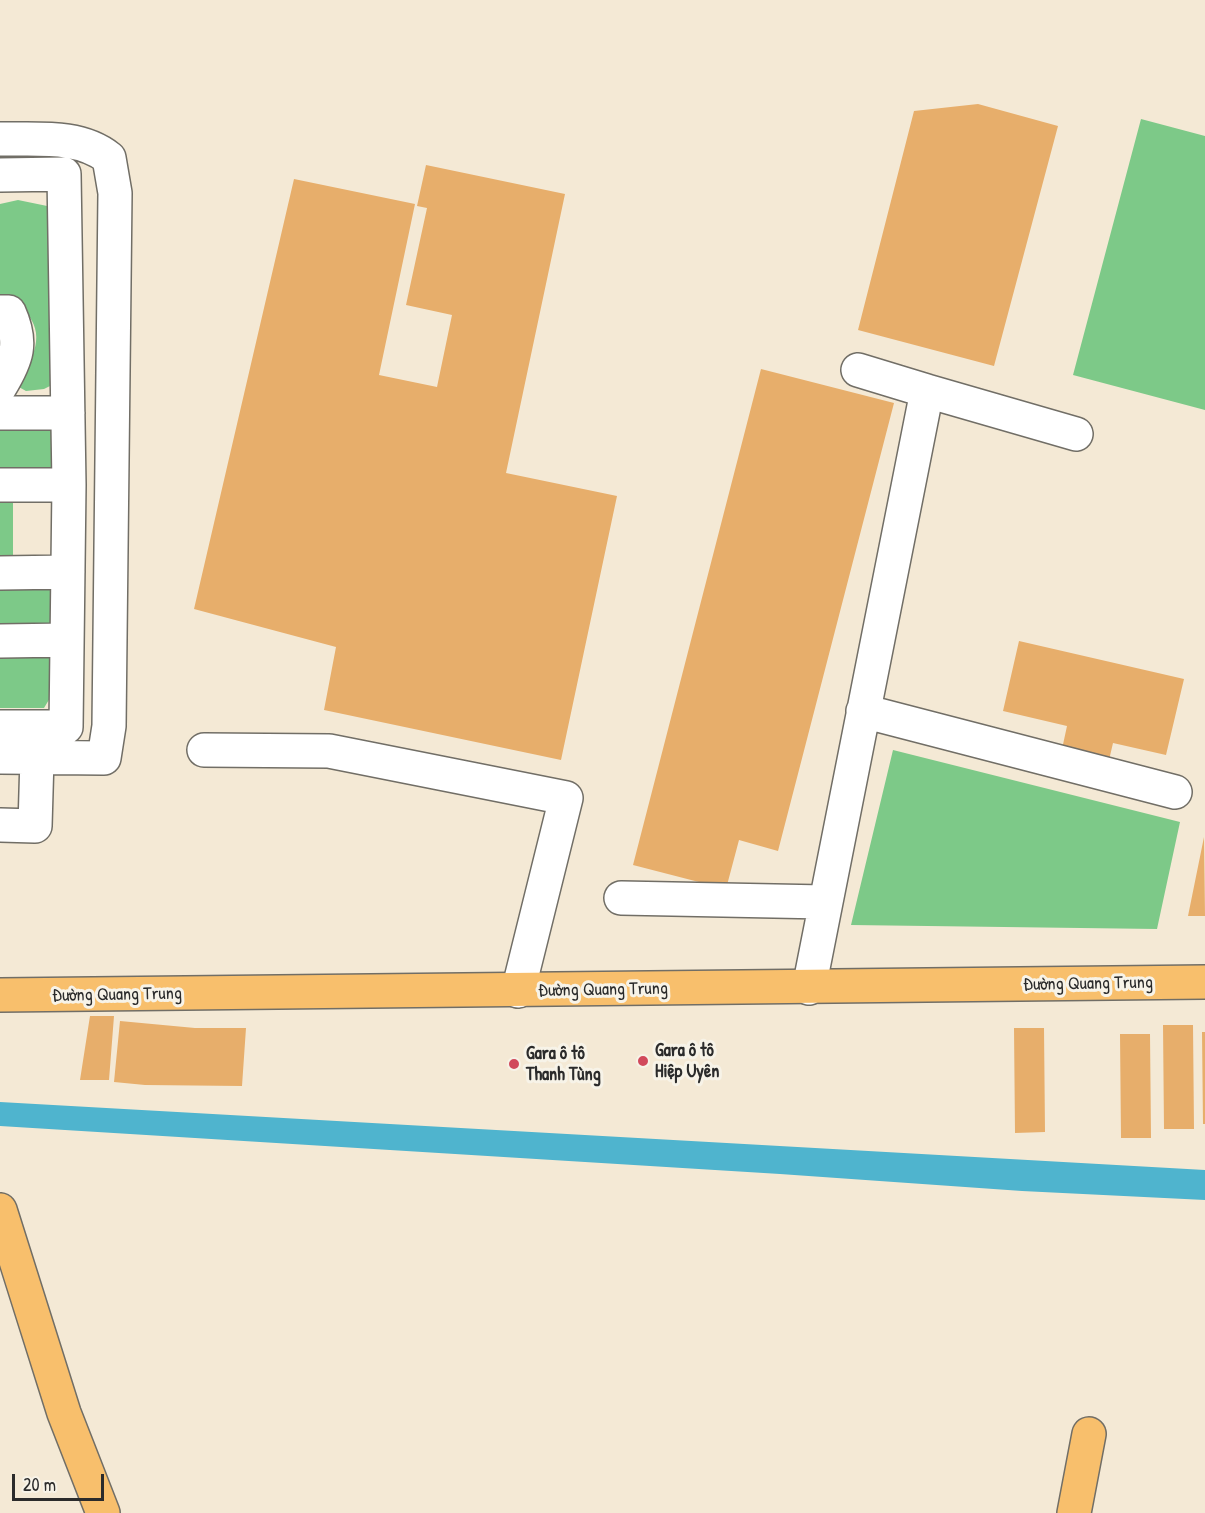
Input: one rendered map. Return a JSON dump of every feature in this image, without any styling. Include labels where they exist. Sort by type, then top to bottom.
[{"type":"main road","name":"Đường Quang Trung","points":[[0,995],[1205,982]]},
{"type":"main road","points":[[0,1210],[64,1413],[103,1513]]},
{"type":"main road","points":[[1074,1513],[1089,1434]]},
{"type":"lane","points":[[0,139],[62,140],[86,144],[99,150],[108,158],[115,193],[109,726],[104,758],[0,757]]},
{"type":"lane","points":[[0,175],[64,174],[69,485],[66,727],[0,727]]},
{"type":"lane","points":[[0,312],[9,312],[16,328],[18,348],[11,369],[0,387]]},
{"type":"lane","points":[[858,370],[1076,434]]},
{"type":"lane","points":[[808,988],[927,391]]},
{"type":"lane","points":[[0,413],[68,413]]},
{"type":"lane","points":[[0,485],[69,485]]},
{"type":"lane","points":[[0,573],[68,572]]},
{"type":"lane","points":[[0,640],[67,640]]},
{"type":"lane","points":[[863,711],[1175,792]]},
{"type":"lane","points":[[204,750],[329,751],[566,798],[518,991]]},
{"type":"lane","points":[[0,825],[35,826],[37,758]]},
{"type":"lane","points":[[621,898],[825,902]]},
{"type":"green space","points":[[1141,119],[1205,136],[1205,410],[1073,375]]},
{"type":"green space","points":[[18,200],[52,207],[56,383],[44,389],[26,391],[17,386],[34,351],[36,333],[34,324],[24,311],[0,299],[0,204]]},
{"type":"green space","points":[[0,425],[51,425],[51,472],[0,472]]},
{"type":"green space","points":[[0,501],[13,501],[13,559],[0,559]]},
{"type":"green space","points":[[0,584],[51,584],[51,625],[0,625]]},
{"type":"green space","points":[[0,646],[46,646],[57,659],[53,693],[44,708],[0,708]]},
{"type":"green space","points":[[893,750],[1180,822],[1157,929],[851,925]]},
{"type":"water","points":[[0,1102],[1205,1170],[1205,1200],[1022,1191],[0,1126]]},
{"type":"building","points":[[978,104],[1058,126],[994,366],[858,330],[914,111]]},
{"type":"building","points":[[426,165],[565,194],[506,473],[617,496],[561,760],[324,710],[336,647],[194,609],[294,179],[415,204],[379,375],[437,387],[452,315],[406,305],[427,208],[417,206]]},
{"type":"building","points":[[761,369],[894,403],[778,851],[739,840],[726,889],[633,865]]},
{"type":"building","points":[[1019,641],[1184,679],[1166,755],[1113,743],[1106,773],[1059,763],[1067,726],[1003,711]]},
{"type":"building","points":[[1204,837],[1205,916],[1188,916]]},
{"type":"building","points":[[90,1016],[114,1016],[109,1080],[80,1080]]},
{"type":"building","points":[[120,1021],[195,1028],[246,1028],[242,1086],[145,1085],[114,1082]]},
{"type":"building","points":[[1163,1025],[1193,1025],[1194,1129],[1164,1129]]},
{"type":"building","points":[[1014,1028],[1044,1028],[1045,1132],[1015,1133]]},
{"type":"building","points":[[1202,1032],[1205,1032],[1205,1124],[1203,1124]]},
{"type":"building","points":[[1120,1034],[1150,1034],[1151,1138],[1121,1138]]},
{"type":"place","name":"Gara ô tô Hiệp Uyên","points":[[643,1061]]},
{"type":"place","name":"Gara ô tô Thanh Tùng","points":[[514,1064]]}]
